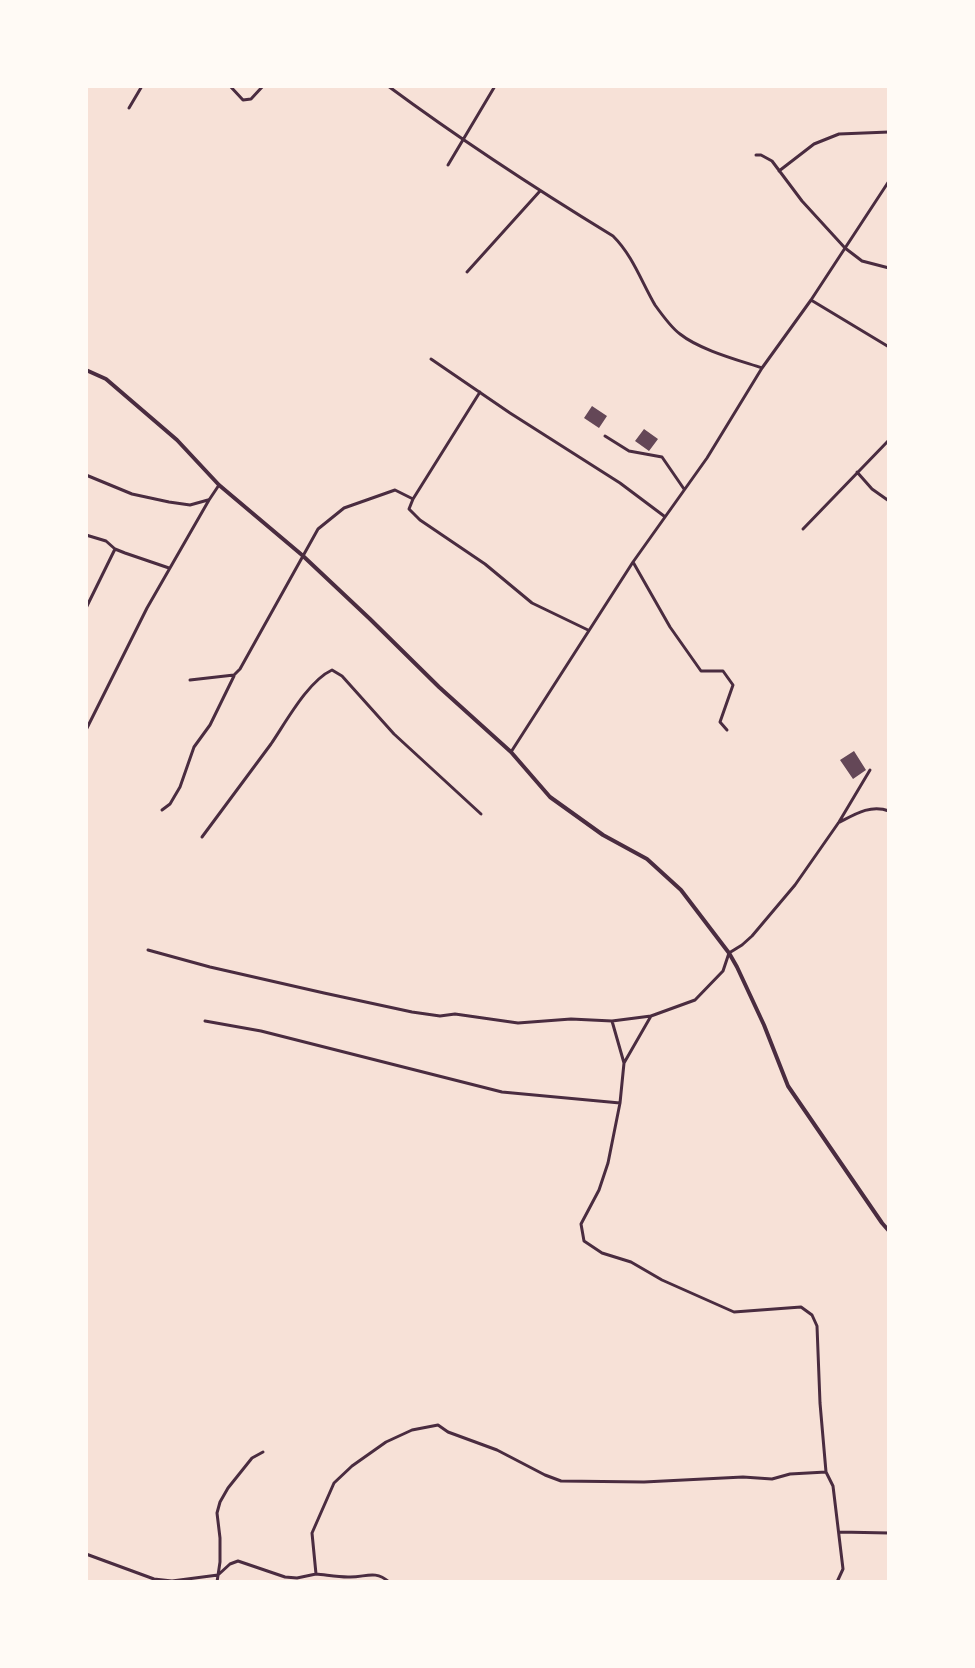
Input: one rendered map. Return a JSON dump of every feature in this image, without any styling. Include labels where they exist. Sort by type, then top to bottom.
[{"type":"street","points":[[129,108],[142,86]]},
{"type":"street","points":[[230,86],[243,100],[251,99],[263,86]]},
{"type":"street","points":[[388,86],[438,124],[540,192],[612,236],[624,248],[656,306],[679,334],[726,356],[762,368]]},
{"type":"street","points":[[396,92],[399,86]]},
{"type":"street","points":[[448,165],[495,86]]},
{"type":"street","points":[[779,171],[814,144],[839,134],[889,132]]},
{"type":"street","points":[[756,156],[772,161],[802,202],[845,248],[862,262],[889,268]]},
{"type":"street","points":[[511,752],[633,562],[707,458],[762,368],[811,300],[889,181]]},
{"type":"street","points":[[467,272],[540,192]]},
{"type":"street","points":[[811,300],[889,347]]},
{"type":"street","points":[[431,359],[510,413],[620,483],[664,516]]},
{"type":"street","points":[[86,370],[106,379],[177,440],[219,485],[302,555],[439,687],[511,752],[550,797],[603,835],[647,859],[681,890],[729,953],[764,1025],[788,1086],[889,1231]]},
{"type":"street","points":[[480,392],[413,499],[409,509],[420,520],[485,564],[532,603],[589,630]]},
{"type":"street","points":[[605,436],[629,451],[662,457],[684,489]]},
{"type":"street","points":[[803,529],[889,440]]},
{"type":"street","points":[[858,472],[872,488],[889,501]]},
{"type":"street","points":[[86,475],[132,494],[169,502],[190,505],[209,500]]},
{"type":"street","points":[[86,730],[147,608],[219,485]]},
{"type":"street","points":[[162,810],[170,804],[180,787],[194,747],[210,725],[234,675],[240,669],[318,529],[344,508],[395,490],[413,499]]},
{"type":"street","points":[[86,535],[106,540],[115,549],[169,568]]},
{"type":"street","points":[[86,608],[115,549]]},
{"type":"street","points":[[633,562],[670,627],[701,671],[723,671],[733,685],[720,722],[727,730]]},
{"type":"street","points":[[202,837],[304,695],[325,673],[332,670],[342,676],[394,734],[481,814]]},
{"type":"street","points":[[190,680],[234,675]]},
{"type":"street","points":[[148,950],[210,967],[412,1012],[440,1016],[455,1014],[518,1022],[612,1021],[651,1016],[695,1000],[723,971],[729,953],[742,945],[795,885],[838,822],[870,770]]},
{"type":"street","points":[[838,822],[866,809],[884,809],[889,811]]},
{"type":"street","points":[[624,1063],[651,1016]]},
{"type":"street","points":[[205,1021],[261,1031],[502,1092],[620,1103]]},
{"type":"street","points":[[612,1021],[624,1063],[620,1103],[608,1163],[599,1190],[581,1224],[584,1241],[602,1253],[631,1262],[662,1280],[734,1312],[801,1307],[812,1315],[817,1326],[820,1403],[826,1472],[833,1486],[843,1569],[837,1582],[834,1582]]},
{"type":"street","points":[[316,1574],[312,1533],[334,1483],[352,1466],[386,1442],[412,1430],[438,1425],[448,1432],[497,1450],[560,1481],[644,1482],[742,1477],[772,1480],[790,1474],[826,1472]]},
{"type":"street","points":[[217,1582],[220,1562],[220,1538],[217,1514],[220,1502],[228,1488],[252,1458],[262,1452]]},
{"type":"street","points":[[839,1532],[889,1533]]},
{"type":"street","points":[[86,1554],[154,1578],[172,1581],[218,1574],[230,1564],[238,1561],[285,1577],[297,1578],[316,1574],[349,1578],[374,1574],[384,1577],[389,1582]]},
{"type":"building","points":[[592,406],[607,416],[599,428],[584,418]]},
{"type":"building","points":[[644,429],[658,439],[649,451],[635,441]]},
{"type":"building","points":[[854,751],[866,770],[853,779],[840,760]]}]
